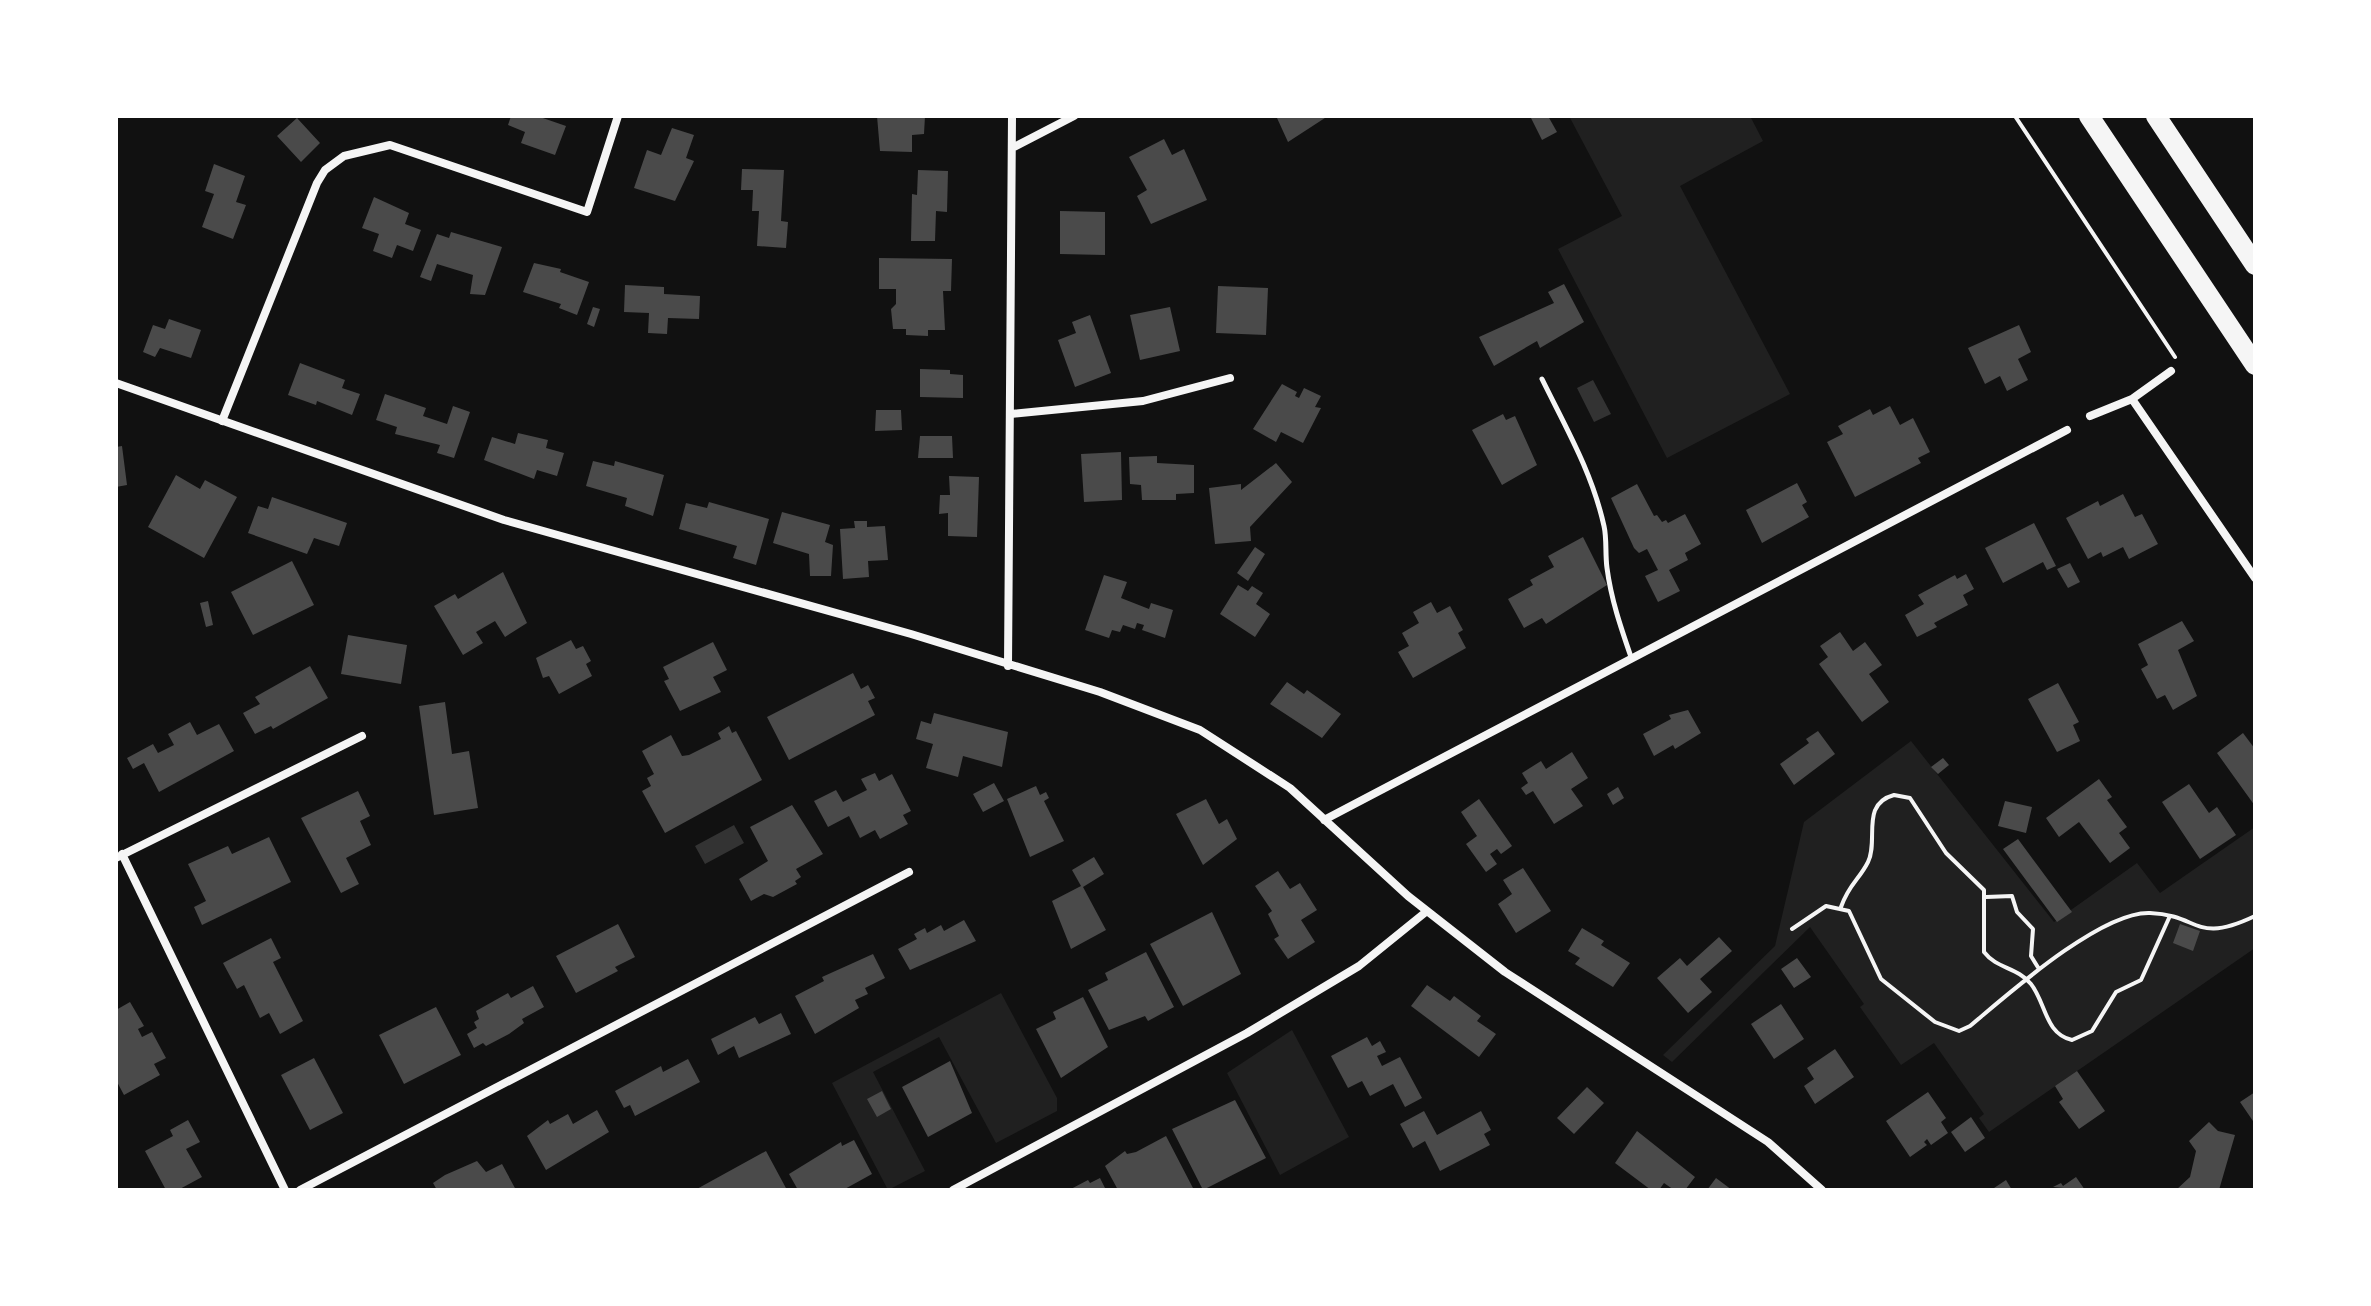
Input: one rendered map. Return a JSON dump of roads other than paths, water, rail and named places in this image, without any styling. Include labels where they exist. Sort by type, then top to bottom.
[{"type":"highway","points":[[2089,116],[2255,365]]},
{"type":"highway","points":[[2156,116],[2253,257]]},
{"type":"street","points":[[222,421],[310,199],[333,164],[357,151],[390,145],[587,212],[618,116]]},
{"type":"street","points":[[1008,666],[1012,116]]},
{"type":"street","points":[[1012,148],[1074,116]]},
{"type":"street","points":[[2090,416],[2132,399],[2171,371]]},
{"type":"street","points":[[1011,414],[1143,401],[1230,378]]},
{"type":"street","points":[[116,383],[504,520],[911,634],[1100,692],[1200,730],[1290,788],[1427,911],[1505,972],[1768,1142],[1822,1190]]},
{"type":"street","points":[[2132,399],[2255,578]]},
{"type":"street","points":[[1324,820],[2067,430]]},
{"type":"street","points":[[285,1190],[119,856],[362,736]]},
{"type":"street","points":[[300,1190],[909,872]]},
{"type":"street","points":[[953,1190],[1247,1033],[1359,966],[1427,911]]},
{"type":"lane","points":[[1542,379],[1575,439],[1590,480],[1605,528],[1607,567],[1615,609],[1631,657]]}]
